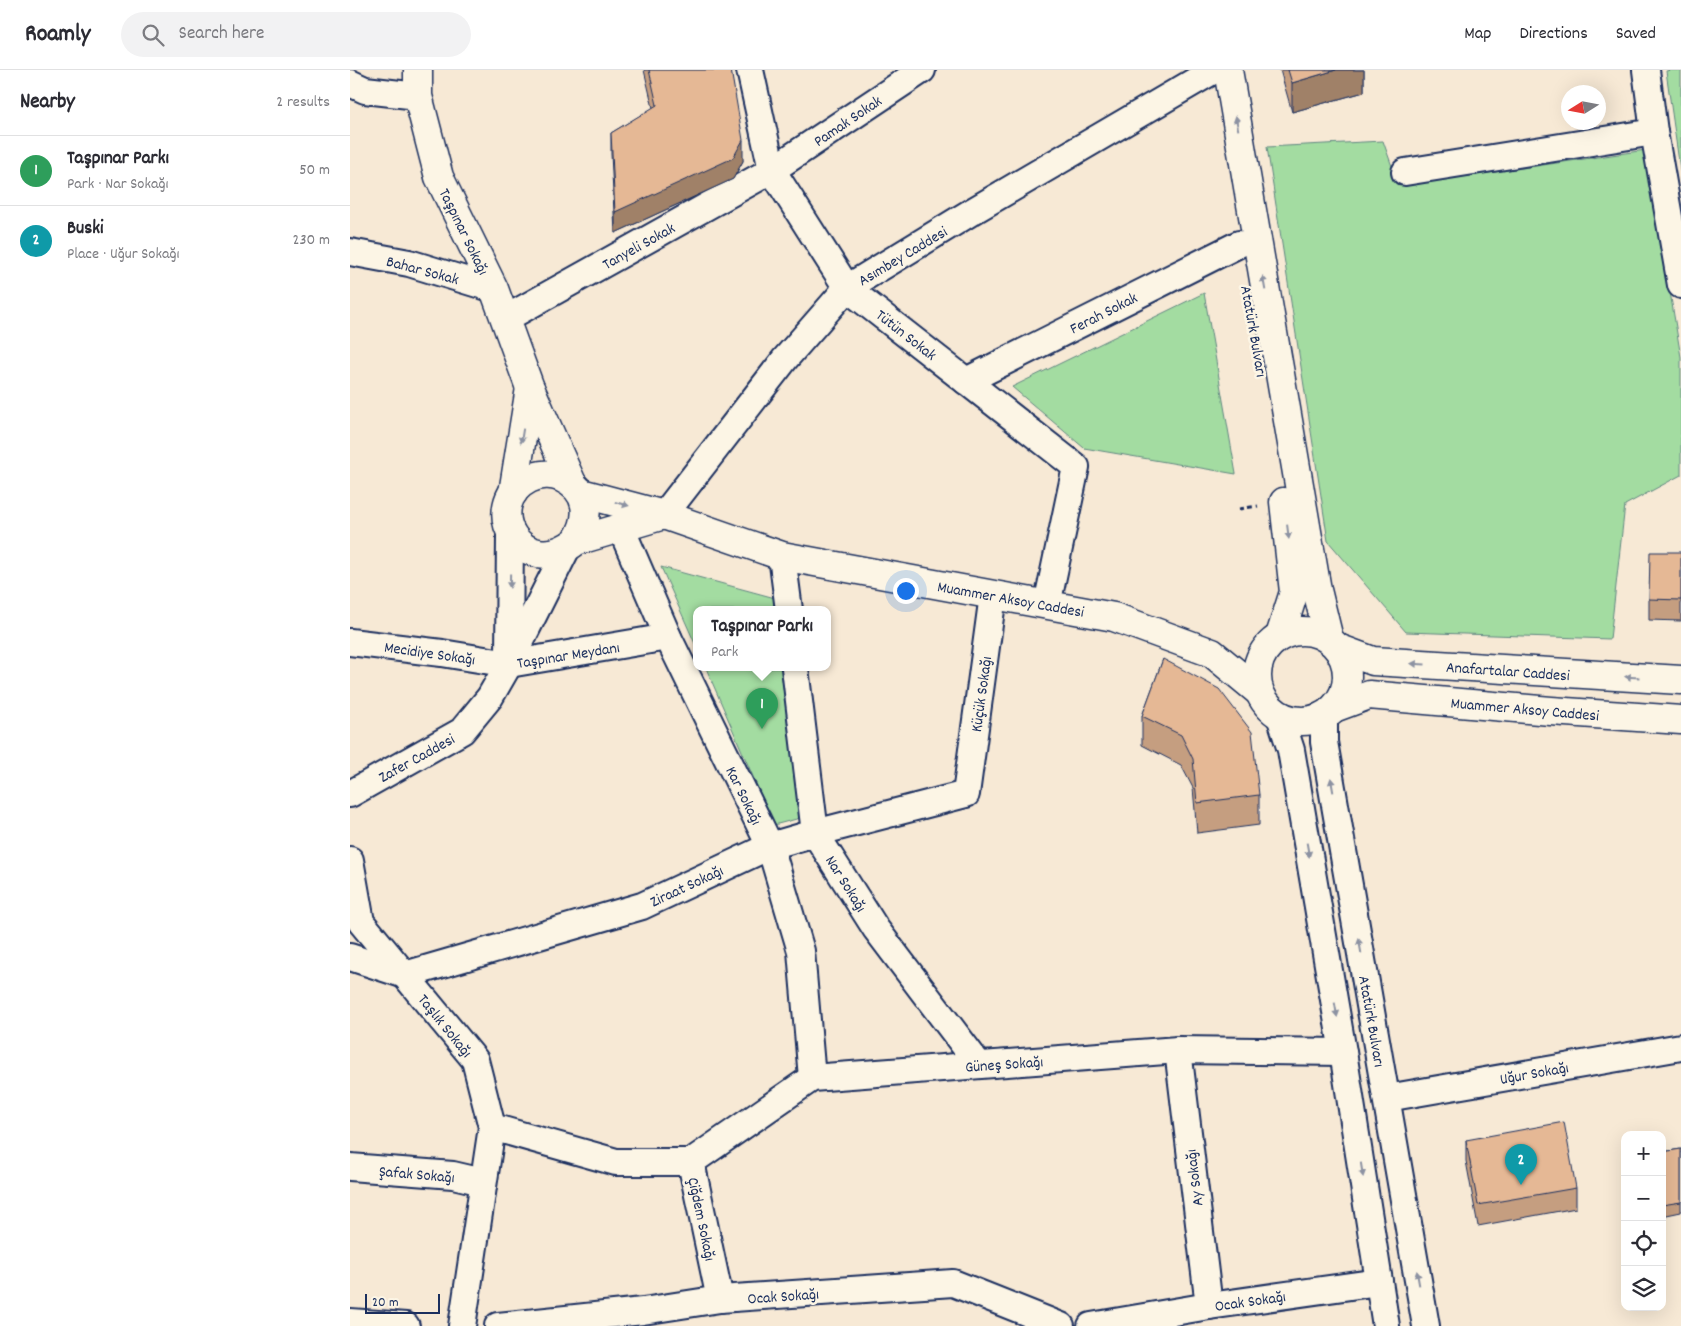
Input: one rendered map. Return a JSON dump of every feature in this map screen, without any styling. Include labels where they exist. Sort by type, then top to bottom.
[{"type":"main road","name":"Atatürk Bulvarı","points":[[1210,71],[1282,488],[1306,591],[1333,644]]},
{"type":"main road","points":[[1210,71],[1306,591],[1275,639],[1262,653],[1257,664],[1256,678],[1258,691],[1264,703],[1285,719],[1298,722],[1312,721],[1329,712],[1342,697],[1346,684],[1347,672],[1344,659],[1333,644],[1317,633],[1305,630],[1292,631],[1275,639],[1212,653]]},
{"type":"main road","name":"Taşpınar Sokağı","points":[[418,83],[439,177],[494,289],[530,388],[576,488]]},
{"type":"main road","name":"Taşpınar Meydanı","points":[[510,533],[507,506],[513,493],[530,388]]},
{"type":"main road","points":[[513,493],[521,483],[533,476],[546,474],[560,477],[576,488],[585,505],[587,518],[583,531],[571,546]]},
{"type":"main road","name":"Muammer Aksoy Caddesi","points":[[576,488],[664,515],[782,556],[1114,617],[1212,653]]},
{"type":"main road","points":[[510,533],[518,543],[529,551],[541,554],[554,554],[621,528],[664,515]]},
{"type":"main road","name":"Anafartalar Caddesi","points":[[1333,644],[1373,661],[1681,680]]},
{"type":"main road","points":[[1212,653],[1258,691]]},
{"type":"main road","name":"Muammer Aksoy Caddesi","points":[[1329,712],[1369,695],[1681,720]]},
{"type":"street","points":[[750,70],[772,170]]},
{"type":"street","name":"Pamak Sokak","points":[[772,170],[922,70]]},
{"type":"street","points":[[1646,70],[1654,132],[1680,279]]},
{"type":"street","name":"Asımbey Caddesi","points":[[664,515],[785,359],[847,288],[1210,71]]},
{"type":"street","points":[[355,88],[418,83]]},
{"type":"street","points":[[1405,172],[1654,132]]},
{"type":"street","name":"Tütün Sokak","points":[[772,170],[847,288],[1076,467],[1047,605]]},
{"type":"street","name":"Tanyeli Sokak","points":[[505,319],[772,170]]},
{"type":"street","name":"Ferah Sokak","points":[[966,381],[1239,244]]},
{"type":"street","name":"Bahar Sokak","points":[[350,252],[409,262],[494,289]]},
{"type":"street","name":"Kar Sokağı","points":[[621,528],[668,637],[770,846],[801,951],[812,1078]]},
{"type":"street","name":"Taşpınar Meydanı","points":[[510,533],[509,664],[668,637]]},
{"type":"street","name":"Zafer Caddesi","points":[[350,794],[462,731],[490,697],[571,546]]},
{"type":"street","points":[[782,556],[788,606]]},
{"type":"street","name":"Küçük Sokağı","points":[[966,794],[993,595]]},
{"type":"street","name":"Mecidiye Sokağı","points":[[350,642],[442,653],[509,664]]},
{"type":"street","name":"Nar Sokağı","points":[[796,671],[815,833],[876,929],[979,1065]]},
{"type":"street","name":"Atatürk Bulvarı","points":[[1329,712],[1324,742],[1426,1326]]},
{"type":"street","points":[[1280,716],[1291,750],[1343,1052],[1386,1326]]},
{"type":"street","name":"Ziraat Sokağı","points":[[405,975],[642,906],[770,846],[966,794]]},
{"type":"street","name":"Taşlık Sokağı","points":[[350,860],[361,922],[475,1060],[492,1127],[462,1326]]},
{"type":"street","points":[[350,957],[405,975]]},
{"type":"street","name":"Uğur Sokağı","points":[[1386,1098],[1681,1046]]},
{"type":"street","name":"Güneş Sokağı","points":[[812,1078],[1178,1050],[1343,1052]]},
{"type":"street","name":"Ay Sokağı","points":[[1178,1050],[1209,1306]]},
{"type":"street","points":[[691,1162],[812,1078]]},
{"type":"street","name":"Çiğdem Sokağı","points":[[492,1127],[616,1162],[691,1162],[720,1299]]},
{"type":"street","name":"Şafak Sokağı","points":[[350,1167],[453,1175],[484,1182]]},
{"type":"street","name":"Ocak Sokağı","points":[[1091,1326],[1209,1306],[1379,1282]]},
{"type":"street","name":"Ocak Sokağı","points":[[498,1326],[645,1318],[720,1299],[953,1283],[1061,1326]]},
{"type":"street","points":[[350,1322],[406,1326]]},
{"type":"path","points":[[1239,509],[1262,506]]},
{"type":"green space","points":[[1681,70],[1681,176],[1666,71]]},
{"type":"green space","points":[[1383,141],[1399,186],[1646,150],[1681,357],[1681,475],[1625,505],[1610,639],[1406,632],[1328,541],[1267,147]]},
{"type":"green space","points":[[1204,293],[1236,474],[1084,448],[1012,387]]},
{"type":"green space","points":[[661,567],[775,598],[776,606],[693,606],[693,639]]},
{"type":"green space","points":[[707,671],[784,671],[804,817],[774,825]]},
{"type":"building","points":[[649,70],[731,70],[743,140],[733,158],[615,212],[611,133],[657,105]]},
{"type":"building","points":[[1288,70],[1336,70],[1292,83]]},
{"type":"building","points":[[1650,552],[1681,552],[1681,600],[1649,599]]},
{"type":"building","points":[[1163,659],[1219,689],[1252,732],[1259,795],[1197,803],[1193,759],[1181,735],[1142,716]]},
{"type":"building","points":[[1564,1122],[1576,1188],[1478,1205],[1466,1140]]},
{"type":"building","points":[[1681,1149],[1681,1202],[1666,1204],[1666,1176],[1666,1151]]},
{"type":"place","name":"Taşpınar Parkı","points":[[762,729]]},
{"type":"place","name":"Buski","points":[[1521,1185]]}]
